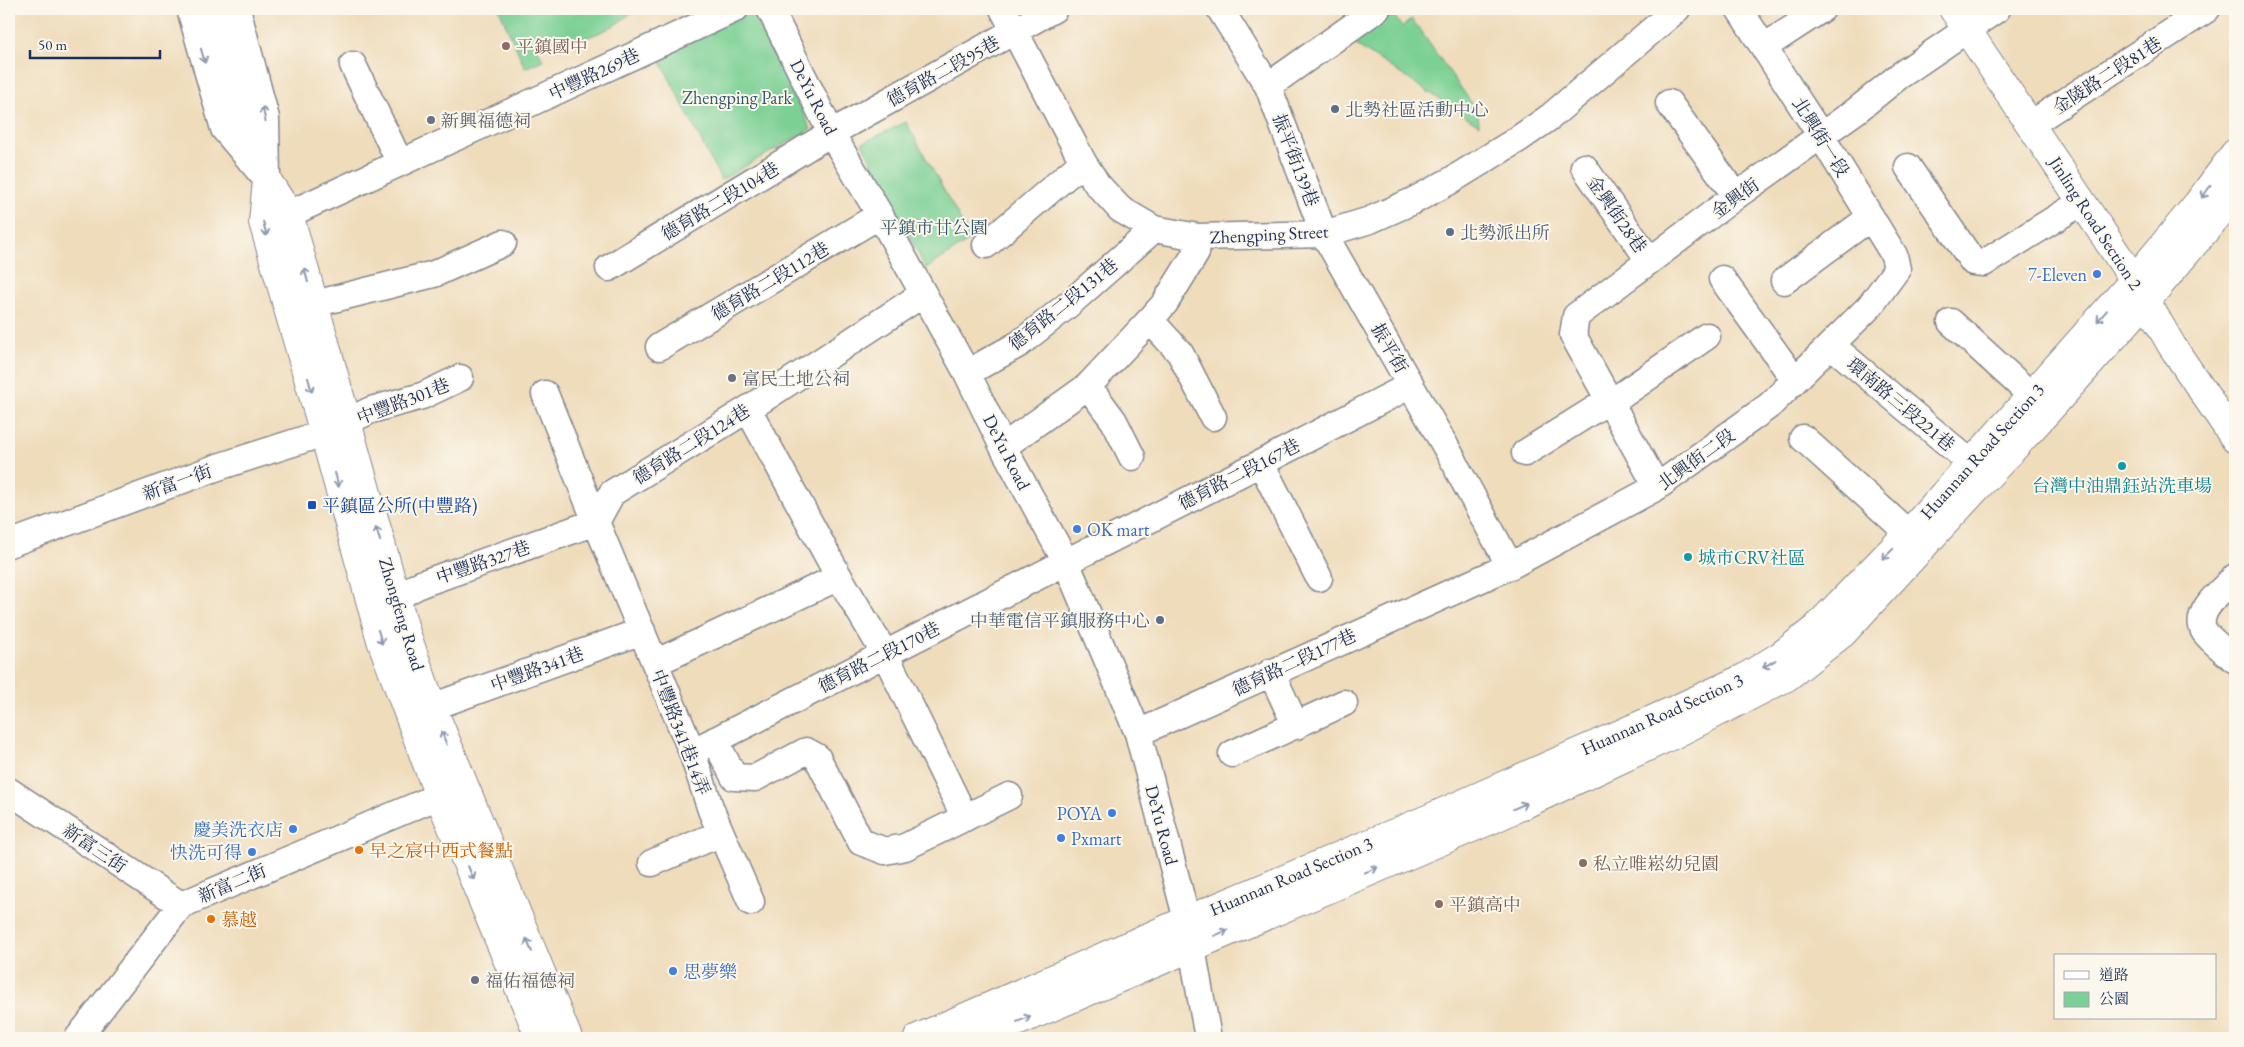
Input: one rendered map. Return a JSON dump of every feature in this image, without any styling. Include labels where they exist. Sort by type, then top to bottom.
[{"type":"main road","name":"Zhongfeng Road","points":[[212,9],[242,116],[267,180],[289,214],[314,304],[335,428]]},
{"type":"main road","name":"Jinling Road Section 2","points":[[1960,19],[2140,290],[2172,346],[2235,439]]},
{"type":"main road","name":"Huannan Road Section 3","points":[[918,1038],[1493,819],[1675,734],[1788,677],[1843,633],[2046,413],[2140,290],[2198,203],[2235,152]]},
{"type":"main road","name":"Zhongfeng Road","points":[[267,180],[263,222],[335,428],[385,604],[406,633],[432,708],[450,789],[540,1038]]},
{"type":"main road","name":"Huannan Road Section 3","points":[[979,1038],[1190,933],[1430,818],[1744,678],[1780,656],[1815,629],[1908,533],[2032,396],[2235,195]]},
{"type":"main road","name":"Zhongfeng Road","points":[[385,604],[381,640],[568,1038]]},
{"type":"street","name":"Zhongfeng Road","points":[[190,9],[224,129],[267,180]]},
{"type":"street","points":[[237,9],[266,118],[267,180]]},
{"type":"street","name":"中豐路269巷","points":[[289,214],[735,9]]},
{"type":"street","name":"DeYu Road","points":[[770,9],[831,133],[880,216],[967,373],[1003,447],[1066,562],[1138,733],[1190,933],[1208,1038]]},
{"type":"street","name":"德育路二段95巷","points":[[831,133],[1009,20],[1054,9]]},
{"type":"street","name":"振平街139巷","points":[[1220,9],[1268,86],[1324,234]]},
{"type":"street","points":[[1268,86],[1377,9]]},
{"type":"street","name":"Zhengping Street","points":[[1009,20],[1083,162],[1097,184],[1120,210],[1154,229],[1198,237],[1324,234],[1370,220],[1414,201],[1517,140],[1550,117],[1677,9]]},
{"type":"street","name":"北興街一段","points":[[1739,9],[1871,217],[1894,255],[1897,269]]},
{"type":"street","points":[[1764,47],[1822,9]]},
{"type":"street","name":"金興街","points":[[1657,487],[1607,401],[1573,335],[1576,316],[1736,196],[1821,136],[1899,76],[1960,19],[1997,9]]},
{"type":"street","name":"金陵路二段81巷","points":[[2031,124],[2207,9]]},
{"type":"street","points":[[353,65],[400,163]]},
{"type":"street","points":[[1669,104],[1736,196]]},
{"type":"street","name":"德育路二段104巷","points":[[609,268],[831,133]]},
{"type":"street","points":[[986,245],[1083,162]]},
{"type":"street","points":[[1908,167],[1973,262],[1984,263],[2082,202]]},
{"type":"street","name":"金興街28巷","points":[[1584,168],[1649,260]]},
{"type":"street","name":"德育路二段112巷","points":[[659,347],[880,216]]},
{"type":"street","points":[[1784,281],[1871,217]]},
{"type":"street","name":"德育路二段131巷","points":[[967,373],[1019,344],[1154,229]]},
{"type":"street","name":"振平街","points":[[1324,234],[1457,466],[1510,566]]},
{"type":"street","points":[[1003,447],[1088,386],[1150,320],[1165,303],[1196,253],[1198,237]]},
{"type":"street","points":[[314,304],[434,274],[503,243]]},
{"type":"street","name":"北興街二段","points":[[1452,592],[1510,566],[1657,487],[1770,405],[1870,306],[1897,269]]},
{"type":"street","points":[[1722,280],[1795,380]]},
{"type":"street","name":"德育路二段124巷","points":[[596,522],[612,493],[748,409],[923,294]]},
{"type":"street","points":[[1150,320],[1180,353],[1213,417]]},
{"type":"street","points":[[1951,322],[2032,396]]},
{"type":"street","points":[[1525,453],[1706,336]]},
{"type":"street","name":"環南路三段221巷","points":[[1831,345],[1971,464]]},
{"type":"street","name":"中豐路301巷","points":[[335,428],[371,410],[422,396],[460,378]]},
{"type":"street","name":"德育路二段167巷","points":[[1066,562],[1261,464],[1411,385]]},
{"type":"street","points":[[1088,386],[1114,421],[1132,457]]},
{"type":"street","name":"中豐路341巷14弄","points":[[545,394],[692,752],[711,810],[751,902]]},
{"type":"street","points":[[748,409],[839,577],[885,654],[966,818]]},
{"type":"street","name":"新富一街","points":[[9,544],[218,467],[335,428]]},
{"type":"street","points":[[1803,438],[1908,533]]},
{"type":"street","points":[[1261,464],[1319,578]]},
{"type":"street","name":"中豐路327巷","points":[[385,604],[421,584],[596,522]]},
{"type":"street","name":"德育路二段170巷","points":[[692,752],[1066,562]]},
{"type":"street","points":[[655,663],[839,577]]},
{"type":"street","points":[[2235,577],[2207,607],[2202,620],[2204,631],[2235,660]]},
{"type":"street","name":"德育路二段177巷","points":[[1138,733],[1452,592]]},
{"type":"street","name":"中豐路341巷","points":[[432,708],[642,631]]},
{"type":"street","points":[[1271,672],[1296,726]]},
{"type":"street","points":[[1232,754],[1344,703]]},
{"type":"street","points":[[715,740],[734,777],[755,778],[806,751],[817,757],[861,842],[885,850],[905,847],[1008,796]]},
{"type":"street","name":"新富二街","points":[[78,1038],[181,904],[450,789]]},
{"type":"street","name":"新富三街","points":[[9,791],[181,904]]},
{"type":"street","points":[[652,863],[721,833]]},
{"type":"green space","points":[[499,9],[636,9],[613,26],[588,37],[561,41],[533,39],[543,60],[525,68]]},
{"type":"green space","name":"Zhengping Park","points":[[751,9],[811,129],[721,180],[658,56]]},
{"type":"green space","points":[[1389,9],[1402,27],[1412,19],[1478,112],[1479,125],[1344,37]]},
{"type":"green space","name":"平鎮市廿公園","points":[[906,122],[971,239],[926,269],[862,143]]},
{"type":"place","name":"平鎮國中","points":[[506,46]]},
{"type":"place","name":"北勢社區活動中心","points":[[1335,109]]},
{"type":"place","name":"新興福德祠","points":[[431,120]]},
{"type":"place","name":"北勢派出所","points":[[1450,232]]},
{"type":"place","name":"7-Eleven","points":[[2097,274]]},
{"type":"place","name":"富民土地公祠","points":[[732,378]]},
{"type":"place","name":"台灣中油鼎鈺站洗車場","points":[[2122,466]]},
{"type":"place","name":"平鎮區公所(中豐路)","points":[[312,505]]},
{"type":"place","name":"OK mart","points":[[1077,529]]},
{"type":"place","name":"城市CRV社區","points":[[1688,557]]},
{"type":"place","name":"中華電信平鎮服務中心","points":[[1160,620]]},
{"type":"place","name":"POYA","points":[[1112,813]]},
{"type":"place","name":"慶美洗衣店","points":[[293,829]]},
{"type":"place","name":"Pxmart","points":[[1061,838]]},
{"type":"place","name":"早之宸中西式餐點","points":[[359,850]]},
{"type":"place","name":"快洗可得","points":[[252,852]]},
{"type":"place","name":"私立唯崧幼兒園","points":[[1583,863]]},
{"type":"place","name":"平鎮高中","points":[[1439,904]]},
{"type":"place","name":"慕越","points":[[211,919]]},
{"type":"place","name":"思夢樂","points":[[673,971]]},
{"type":"place","name":"福佑福德祠","points":[[475,980]]}]
